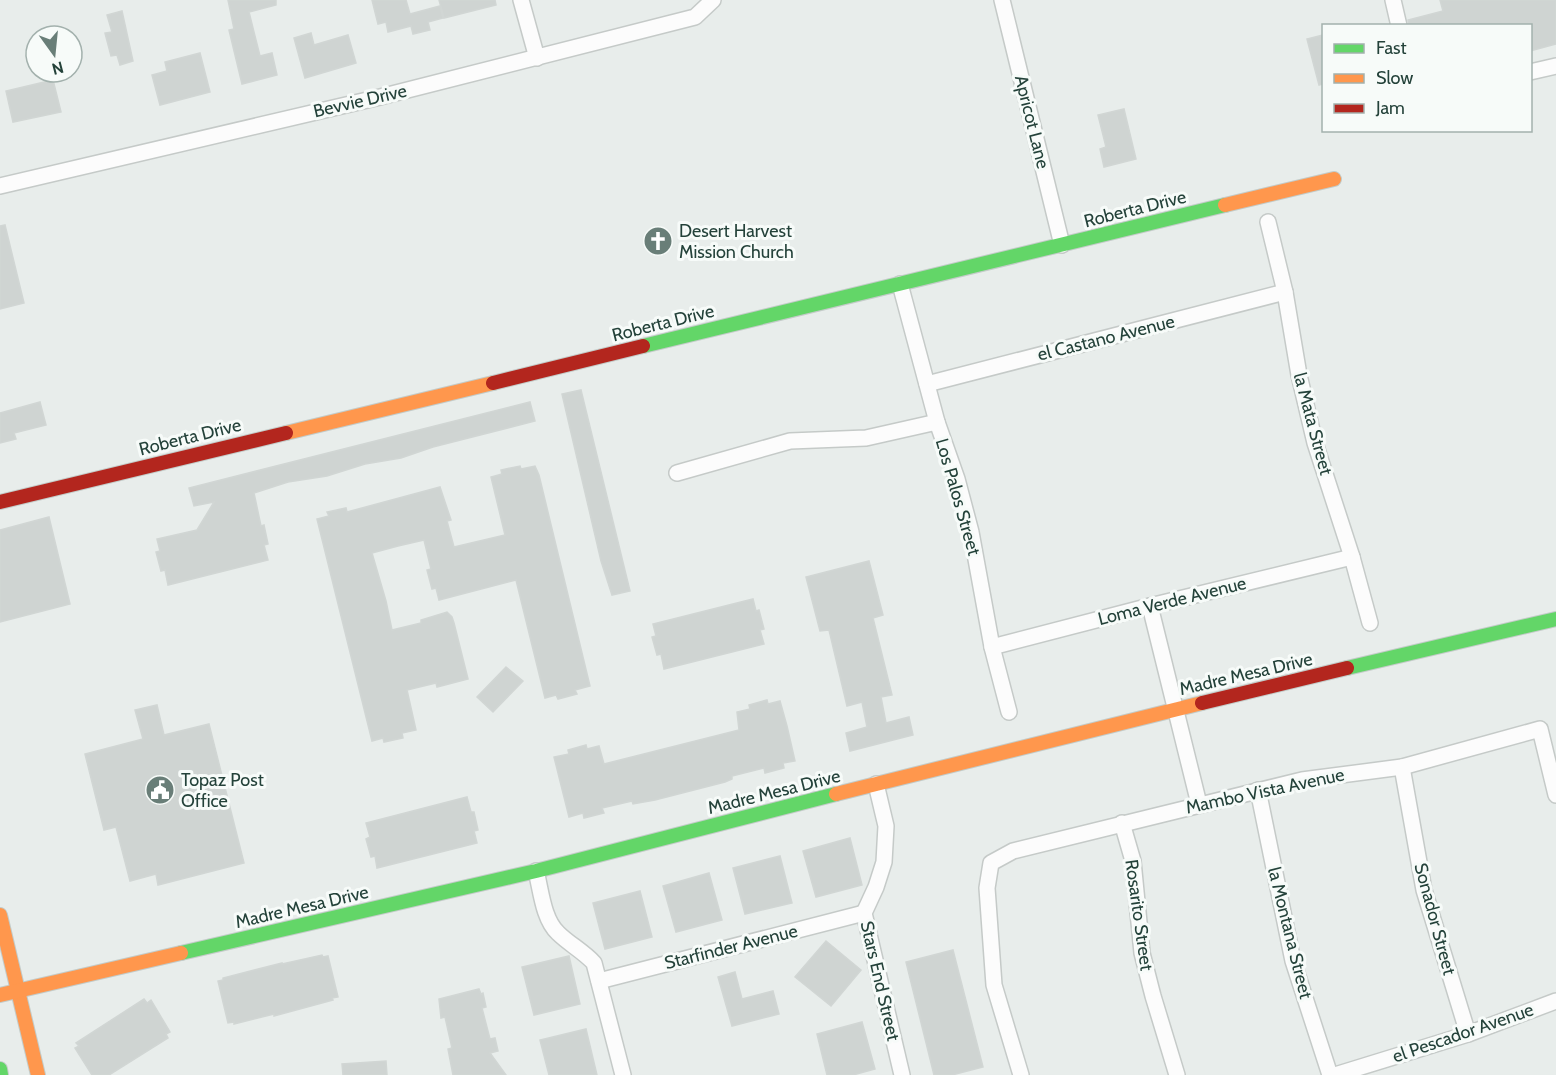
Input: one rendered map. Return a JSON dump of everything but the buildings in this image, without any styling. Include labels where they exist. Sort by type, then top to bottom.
[{"type":"street","points":[[521,0],[537,58]]},
{"type":"street","name":"Bevvie Drive","points":[[0,186],[537,58],[695,16],[713,0]]},
{"type":"street","name":"Apricot Lane","points":[[1002,0],[1062,245]]},
{"type":"street","points":[[1393,0],[1399,24]]},
{"type":"street","points":[[1532,72],[1556,66]]},
{"type":"street","name":"Roberta Drive","points":[[0,502],[1334,179]]},
{"type":"street","name":"la Mata Street","points":[[1268,222],[1286,292],[1299,375],[1315,443],[1352,557],[1370,623]]},
{"type":"street","name":"Los Palos Street","points":[[900,284],[937,422],[957,479],[971,532],[992,647],[1009,712]]},
{"type":"street","name":"el Castano Avenue","points":[[927,384],[1286,292]]},
{"type":"street","points":[[677,473],[790,441],[866,438],[937,422]]},
{"type":"street","name":"Loma Verde Avenue","points":[[992,647],[1352,557]]},
{"type":"street","points":[[1150,606],[1199,804]]},
{"type":"street","name":"Madre Mesa Drive","points":[[0,996],[536,871],[1175,709],[1556,619]]},
{"type":"street","name":"Mambo Vista Avenue","points":[[1021,1075],[994,985],[987,888],[991,862],[1013,851],[1258,789],[1302,780],[1402,767],[1540,729],[1556,795]]},
{"type":"street","name":"Sonador Street","points":[[1402,767],[1424,890],[1468,1034]]},
{"type":"street","name":"Stars End Street","points":[[876,784],[886,826],[884,862],[864,913],[902,1075]]},
{"type":"street","name":"la Montana Street","points":[[1258,789],[1293,961],[1330,1075]]},
{"type":"street","name":"Rosarito Street","points":[[1122,823],[1132,861],[1142,953],[1152,996],[1177,1075]]},
{"type":"street","points":[[536,871],[550,923],[557,933],[584,952],[594,963],[623,1075]]},
{"type":"street","name":"Starfinder Avenue","points":[[599,981],[864,913]]},
{"type":"street","points":[[0,915],[38,1075]]},
{"type":"street","name":"el Pescador Avenue","points":[[1335,1075],[1468,1034],[1556,1002]]},
{"type":"street","points":[[0,1069],[2,1075]]},
{"type":"traffic: fast","points":[[643,346],[1225,205]]},
{"type":"traffic: fast","points":[[1347,668],[1556,619]]},
{"type":"traffic: fast","points":[[181,953],[536,871],[836,794]]},
{"type":"traffic: fast","points":[[0,1069],[1,1075]]},
{"type":"traffic: slow","points":[[1225,205],[1334,179]]},
{"type":"traffic: slow","points":[[286,433],[493,383]]},
{"type":"traffic: slow","points":[[836,794],[1202,703]]},
{"type":"traffic: slow","points":[[0,915],[38,1075]]},
{"type":"traffic: slow","points":[[0,995],[181,953]]},
{"type":"traffic: jam","points":[[493,383],[643,346]]},
{"type":"traffic: jam","points":[[0,502],[286,433]]},
{"type":"traffic: jam","points":[[1202,703],[1347,668]]},
{"type":"place","name":"Desert Harvest Mission Church","points":[[658,241]]},
{"type":"place","name":"Topaz Post Office","points":[[160,790]]}]
